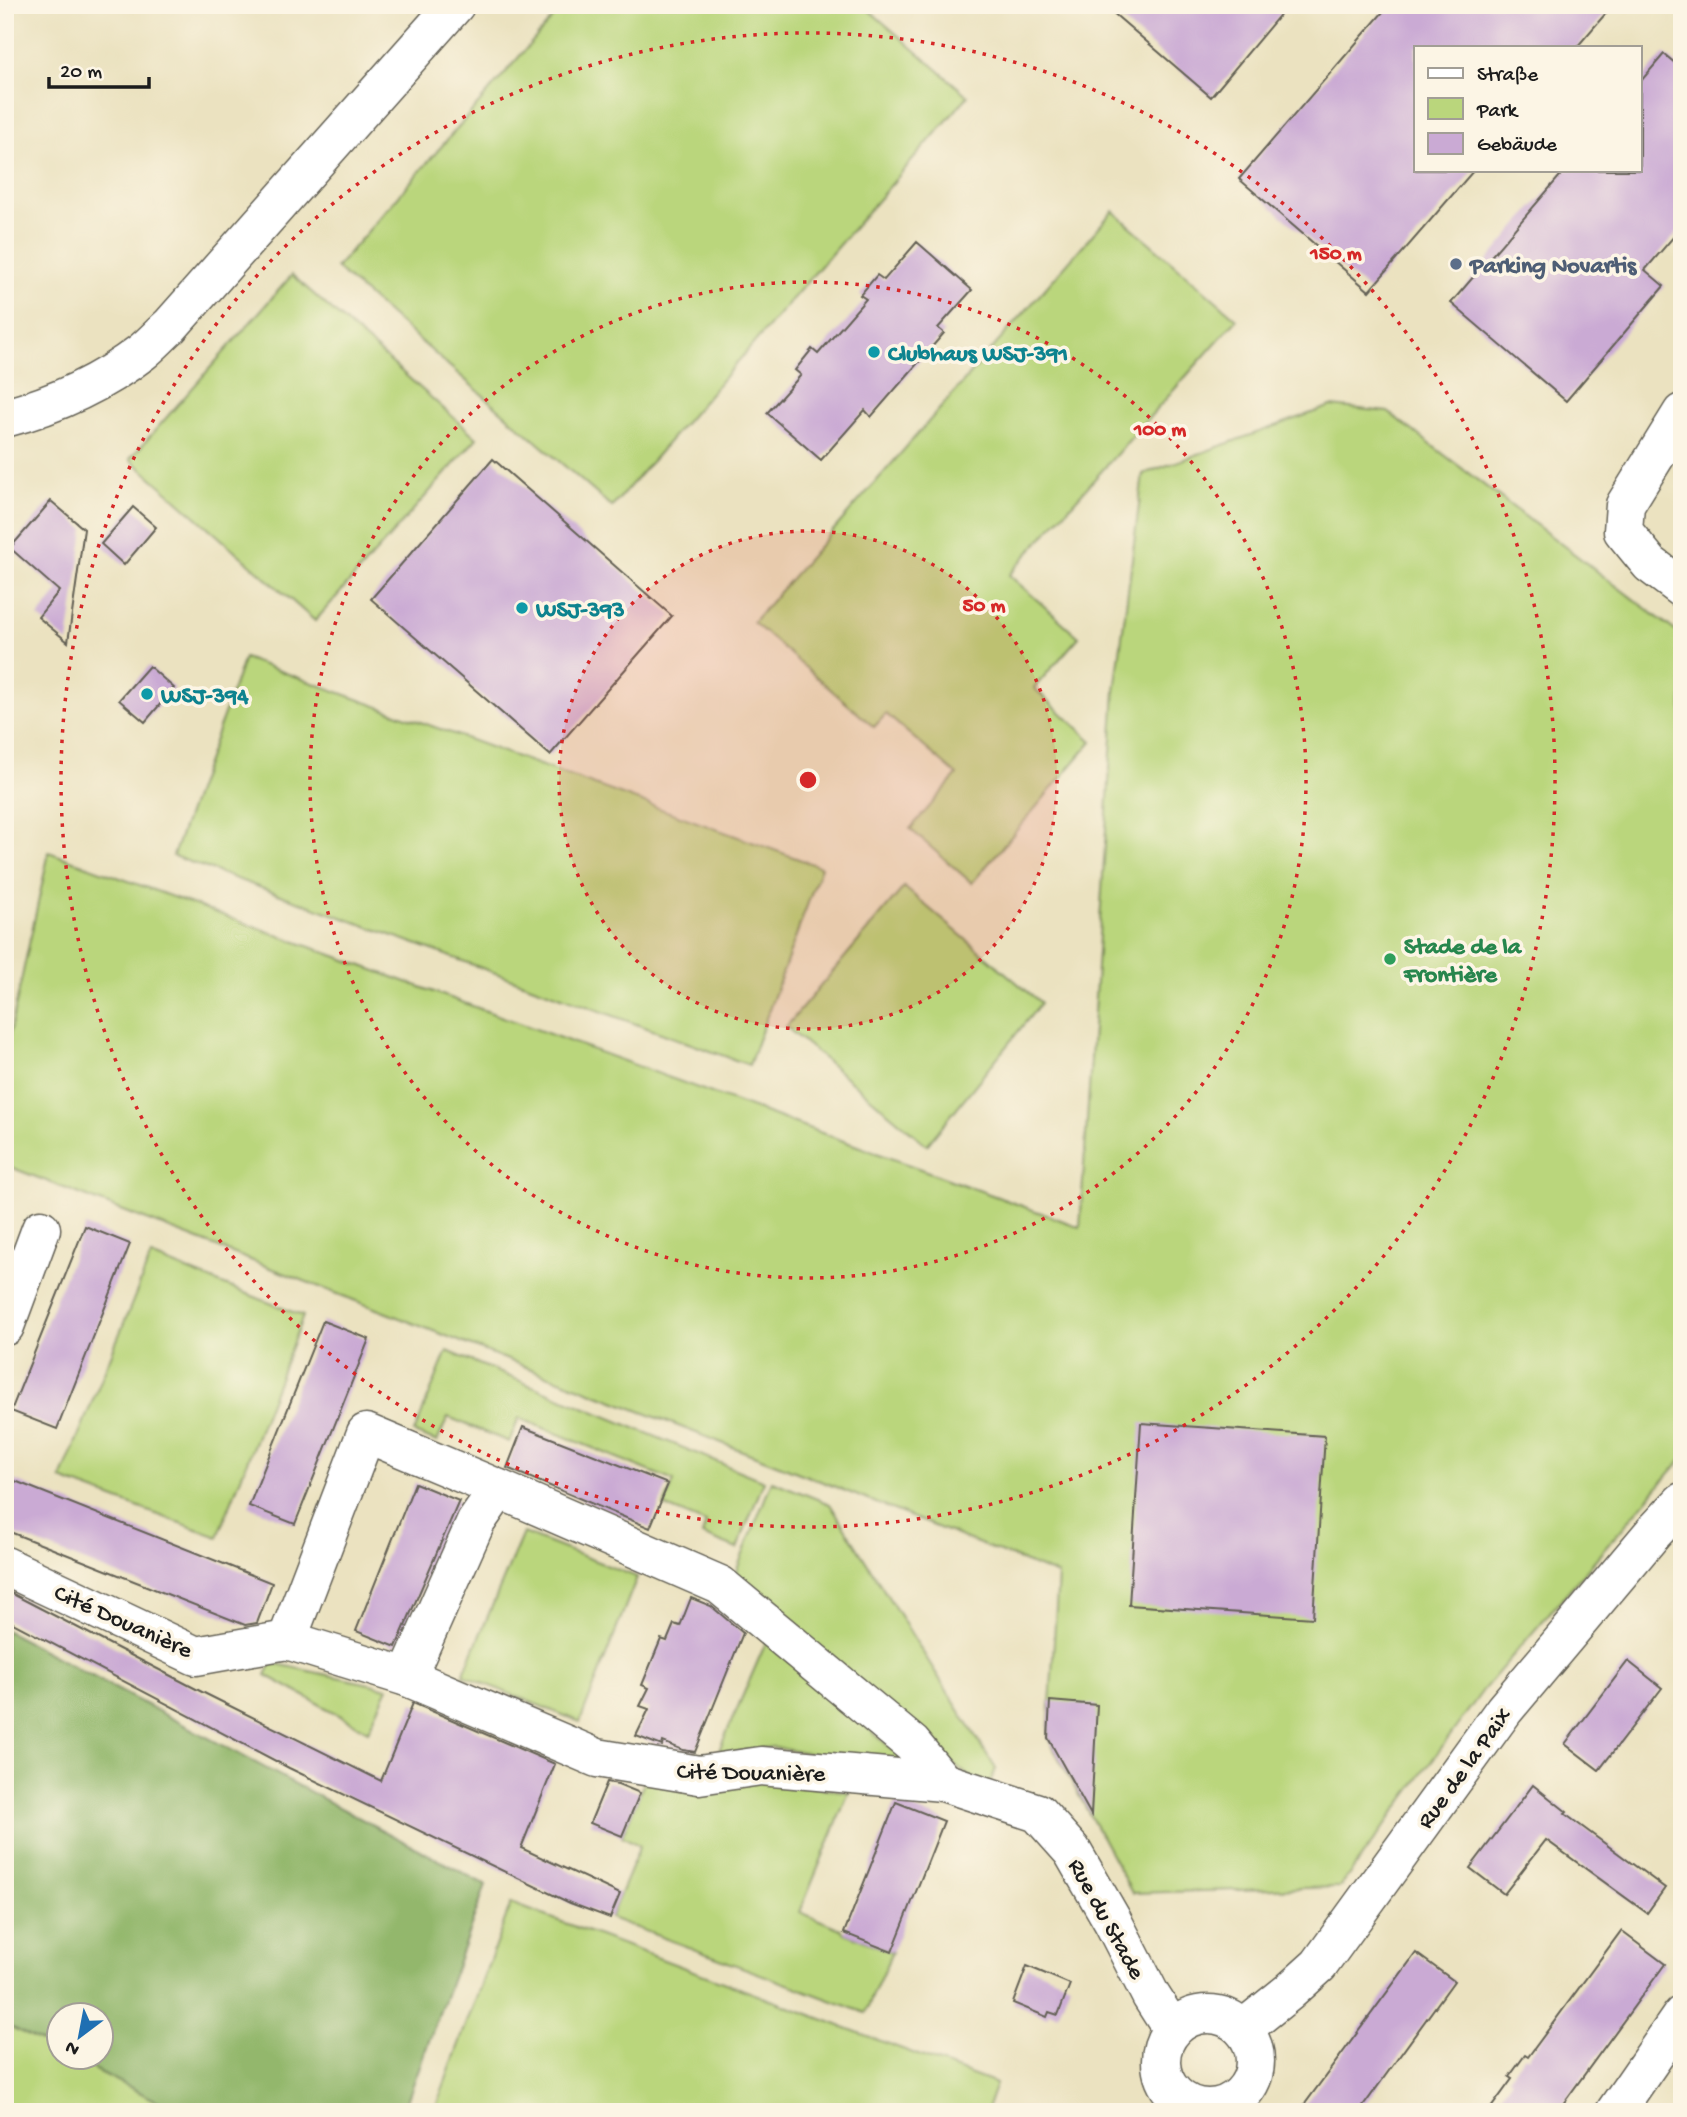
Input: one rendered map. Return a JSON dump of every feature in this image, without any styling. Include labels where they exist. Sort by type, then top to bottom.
[{"type":"street","points":[[5,418],[54,402],[104,377],[143,351],[170,326],[455,5]]},
{"type":"street","points":[[1682,413],[1625,505],[1623,531],[1650,564],[1682,588]]},
{"type":"street","points":[[5,1326],[41,1229]]},
{"type":"street","points":[[287,1640],[366,1433],[720,1585],[912,1744],[943,1782]]},
{"type":"street","points":[[407,1677],[476,1522],[499,1489]]},
{"type":"street","name":"Rue de la Paix","points":[[1244,2029],[1319,1965],[1504,1710],[1682,1502]]},
{"type":"street","name":"Cité Douanière","points":[[5,1566],[197,1657],[287,1640],[407,1677],[597,1758],[699,1774],[761,1766],[943,1782],[1038,1813]]},
{"type":"street","name":"Rue du Stade","points":[[1038,1813],[1072,1851],[1151,1996],[1172,2029]]},
{"type":"street","points":[[1216,2013],[1231,2019],[1244,2029],[1252,2042],[1256,2058],[1254,2074],[1247,2088],[1236,2099],[1221,2107],[1189,2108],[1167,2085],[1161,2071],[1160,2056],[1172,2029],[1185,2019],[1216,2013]]},
{"type":"street","points":[[1615,2112],[1637,2076],[1682,2015]]},
{"type":"green space","points":[[564,5],[863,5],[968,96],[612,507],[336,268]]},
{"type":"green space","points":[[1113,211],[1237,319],[1009,575],[1079,637],[1034,688],[1092,741],[972,883],[910,829],[957,775],[886,714],[874,727],[753,622]]},
{"type":"green space","points":[[292,275],[477,438],[315,621],[130,459]]},
{"type":"green space","name":"Stade de la Frontière","points":[[1331,406],[1388,412],[1682,636],[1682,1459],[1484,1689],[1340,1887],[1132,1893],[1048,1738],[1058,1575],[5,1165],[5,1055],[49,852],[1080,1227],[1115,691],[1143,474]]},
{"type":"green space","points":[[244,658],[821,867],[749,1065],[173,856]]},
{"type":"green space","points":[[904,887],[1041,1003],[927,1145],[786,1027]]},
{"type":"green space","points":[[151,1256],[303,1316],[218,1537],[61,1479]]},
{"type":"green space","points":[[447,1351],[764,1481],[737,1549],[702,1535],[706,1523],[664,1506],[674,1481],[519,1418],[509,1442],[448,1417],[437,1442],[414,1433]]},
{"type":"green space","points":[[772,1481],[830,1504],[996,1769],[990,1783],[979,1785],[734,1577]]},
{"type":"green space","points":[[523,1533],[637,1577],[580,1722],[463,1675]]},
{"type":"green space","points":[[5,1630],[486,1885],[403,2112],[179,2112],[100,2072],[116,2072],[116,2002],[46,2002],[46,2044],[5,2024]]},
{"type":"green space","points":[[767,1640],[900,1756],[897,1765],[882,1766],[772,1747],[717,1755]]},
{"type":"green space","points":[[272,1663],[388,1688],[368,1731],[266,1675]]},
{"type":"green space","points":[[756,1779],[849,1792],[800,1912],[892,1952],[865,2013],[610,1918],[640,1846],[622,1836],[645,1780]]},
{"type":"green space","points":[[511,1903],[996,2084],[986,2112],[434,2112]]},
{"type":"green space","points":[[5,2024],[46,2044],[46,2072],[100,2072],[179,2112],[5,2112]]},
{"type":"building","points":[[1104,5],[1288,5],[1211,97]]},
{"type":"building","points":[[1389,5],[1613,5],[1578,46],[1414,46],[1414,172],[1472,172],[1369,291],[1239,179]]},
{"type":"building","points":[[1664,54],[1682,69],[1682,227],[1645,270],[1664,286],[1566,401],[1451,303],[1563,172],[1642,172],[1642,80]]},
{"type":"building","name":"Clubhaus WSJ-391","points":[[917,242],[972,290],[938,328],[944,333],[871,417],[865,410],[821,460],[767,413],[801,375],[795,370],[812,349],[818,354],[866,299],[860,295],[877,275],[884,280]]},
{"type":"building","name":"WSJ-393","points":[[493,459],[672,616],[550,755],[371,599]]},
{"type":"building","points":[[51,501],[84,529],[68,642],[38,617],[59,591],[10,548]]},
{"type":"building","points":[[133,507],[156,527],[124,565],[101,544]]},
{"type":"building","name":"WSJ-394","points":[[149,666],[174,688],[145,722],[119,700]]},
{"type":"building","points":[[85,1226],[130,1244],[57,1429],[11,1411]]},
{"type":"building","points":[[323,1321],[369,1339],[295,1524],[249,1506]]},
{"type":"building","points":[[1141,1423],[1325,1436],[1313,1618],[1129,1605]]},
{"type":"building","points":[[523,1427],[668,1484],[650,1528],[507,1468]]},
{"type":"building","points":[[5,1477],[272,1583],[257,1623],[245,1625],[5,1530]]},
{"type":"building","points":[[415,1483],[459,1501],[396,1647],[356,1631]]},
{"type":"building","points":[[5,1590],[381,1781],[413,1703],[555,1764],[521,1848],[620,1894],[610,1918],[570,1903],[289,1768],[5,1619]]},
{"type":"building","points":[[691,1598],[711,1606],[743,1633],[695,1752],[663,1742],[662,1746],[636,1736],[649,1709],[640,1706],[649,1688],[642,1685],[661,1639],[667,1641],[674,1624],[680,1626]]},
{"type":"building","points":[[1628,1661],[1662,1688],[1599,1770],[1565,1744]]},
{"type":"building","points":[[1050,1701],[1097,1705],[1091,1815],[1048,1738]]},
{"type":"building","points":[[607,1782],[640,1793],[622,1836],[590,1823]]},
{"type":"building","points":[[1533,1785],[1567,1812],[1565,1814],[1665,1888],[1647,1913],[1546,1840],[1504,1894],[1470,1868]]},
{"type":"building","points":[[896,1802],[944,1821],[892,1952],[844,1933]]},
{"type":"building","points":[[1621,1931],[1665,1964],[1557,2112],[1488,2112],[1512,2079],[1509,2077],[1525,2055],[1528,2057]]},
{"type":"building","points":[[1416,1953],[1454,1981],[1359,2112],[1299,2112]]},
{"type":"building","points":[[1027,1966],[1070,1984],[1058,2015],[1049,2012],[1047,2017],[1013,2003]]},
{"type":"place","name":"Parking Novartis","points":[[1456,264]]},
{"type":"place","name":"Clubhaus WSJ-391","points":[[874,352]]},
{"type":"place","name":"WSJ-393","points":[[522,608]]},
{"type":"place","name":"WSJ-394","points":[[147,694]]},
{"type":"place","name":"Stade de la Frontière","points":[[1390,959]]}]
